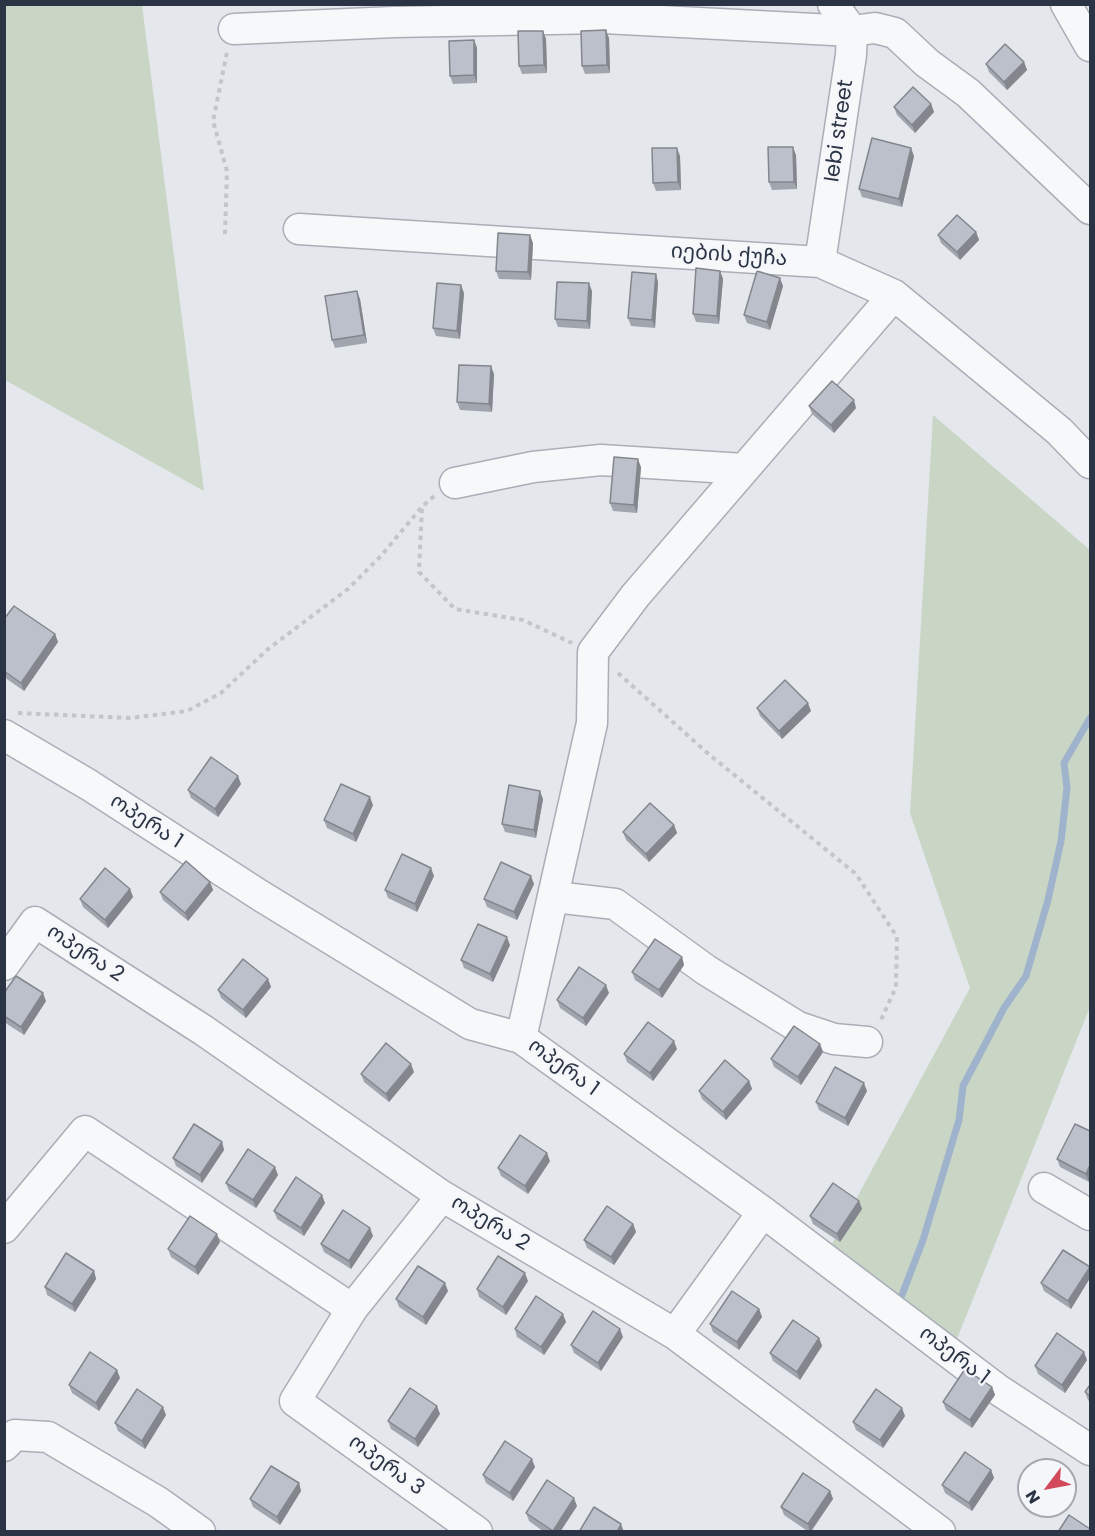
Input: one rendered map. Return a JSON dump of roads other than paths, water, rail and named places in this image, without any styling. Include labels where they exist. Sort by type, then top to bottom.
[{"type":"street","points":[[833,4],[852,31]]},
{"type":"street","points":[[1066,4],[1090,46]]},
{"type":"street","points":[[234,29],[394,22],[604,18],[852,31],[875,28],[895,33],[927,63],[968,93],[1090,209]]},
{"type":"street","name":"Iebi street","points":[[820,262],[851,55],[852,31]]},
{"type":"street","name":"იების ქუჩა","points":[[299,229],[820,262],[894,295],[1059,431],[1090,463]]},
{"type":"street","points":[[521,1038],[555,897],[592,723],[593,652],[635,596],[894,295]]},
{"type":"street","points":[[455,483],[533,467],[601,460],[744,469]]},
{"type":"street","name":"ოპერა 1","points":[[10,724],[89,785],[261,896],[470,1024],[521,1038],[763,1212],[997,1389],[1090,1450]]},
{"type":"street","points":[[555,897],[615,904],[706,970],[798,1027],[834,1039],[867,1042]]},
{"type":"street","name":"ოპერა 2","points":[[4,965],[35,922],[203,1030],[442,1196],[675,1334],[939,1532]]},
{"type":"street","points":[[4,1228],[85,1131],[352,1310],[442,1196]]},
{"type":"street","points":[[1044,1188],[1090,1215]]},
{"type":"street","points":[[675,1334],[763,1212]]},
{"type":"street","name":"ოპერა 3","points":[[352,1310],[295,1401],[477,1532]]},
{"type":"street","points":[[4,1446],[15,1435],[48,1437],[158,1502],[200,1532]]},
{"type":"waterway","points":[[902,1295],[923,1240],[959,1120],[963,1086],[1004,1008],[1026,976],[1048,900],[1061,841],[1067,788],[1064,763],[1090,718]]}]
